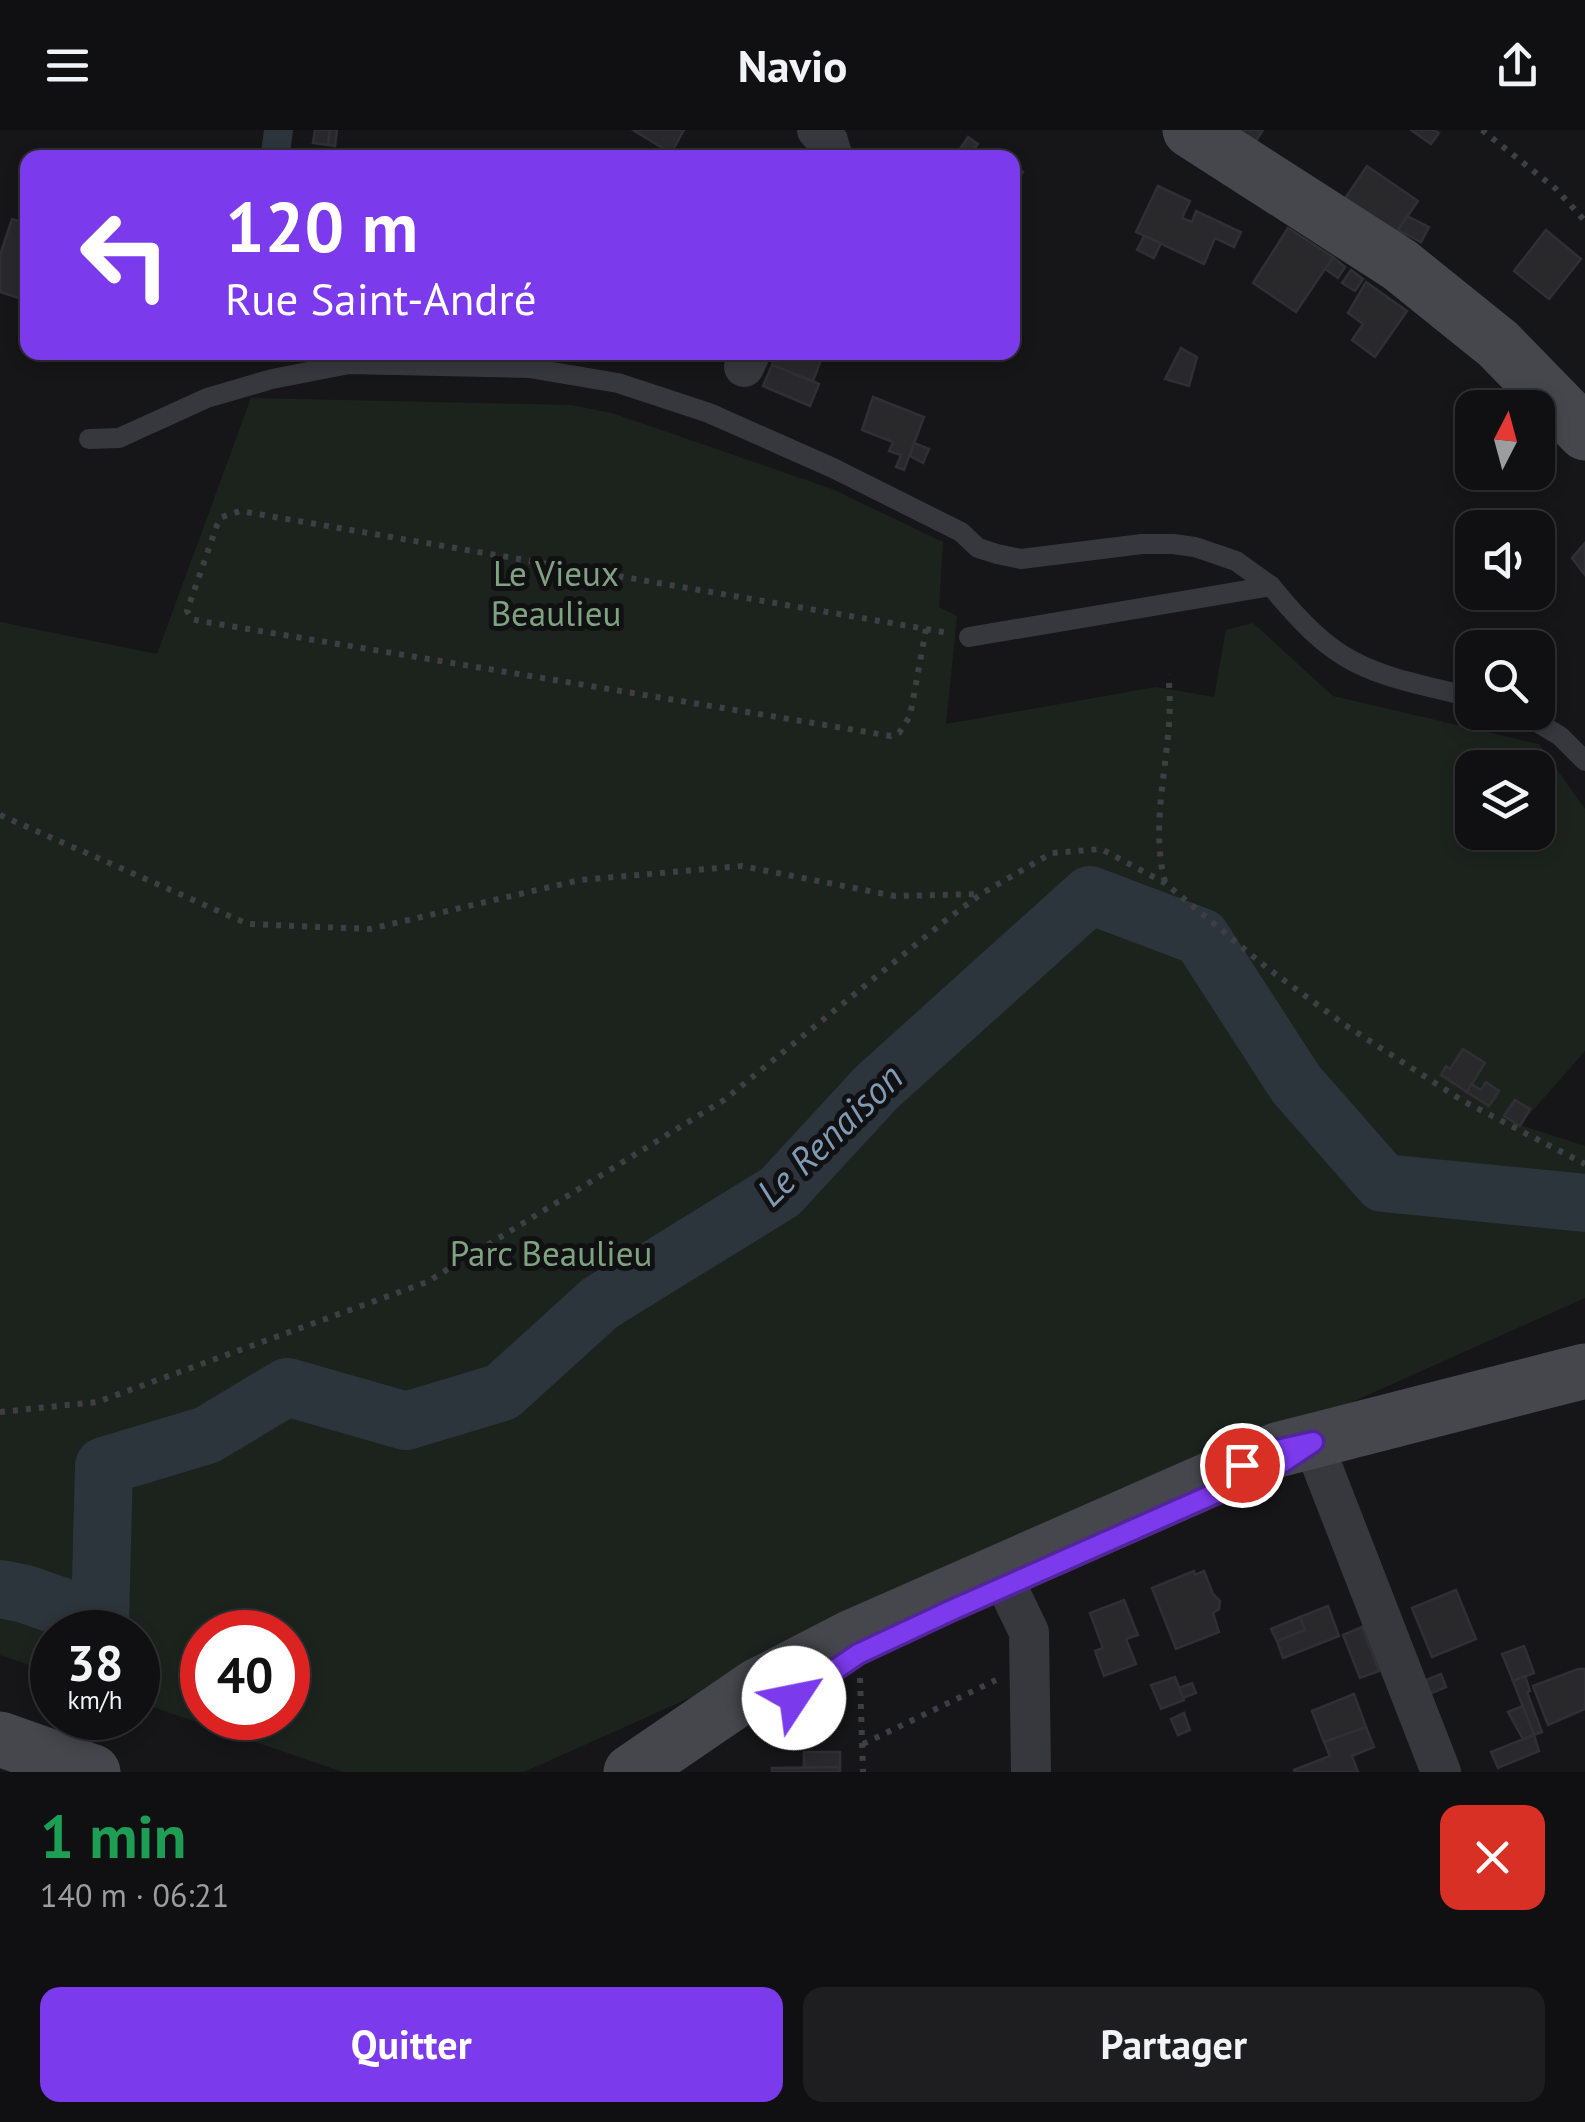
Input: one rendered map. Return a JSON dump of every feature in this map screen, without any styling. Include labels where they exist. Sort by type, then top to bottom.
[{"type":"street","points":[[817,130],[831,150]]},
{"type":"street","points":[[1190,130],[1400,265],[1498,344],[1585,434]]},
{"type":"street","points":[[631,1772],[757,1686],[850,1638],[1003,1580],[1277,1466],[1313,1442],[1585,1372]]},
{"type":"street","points":[[1313,1442],[1441,1772]]},
{"type":"street","points":[[683,1772],[858,1654],[952,1610],[1003,1580]]},
{"type":"street","points":[[1003,1580],[1029,1632],[1031,1772]]},
{"type":"street","points":[[0,1739],[93,1772]]},
{"type":"lane","points":[[89,439],[119,438],[207,398],[272,379],[349,364],[529,368],[618,384],[709,413],[834,468],[960,532],[978,548],[997,554],[1020,559],[1142,544],[1173,544],[1236,560],[1271,586],[1316,638],[1357,665],[1379,675],[1455,693]]},
{"type":"lane","points":[[968,637],[1271,586]]},
{"type":"lane","points":[[1550,730],[1585,760]]},
{"type":"path","points":[[1482,130],[1556,189],[1585,220]]},
{"type":"path","points":[[926,630],[910,716],[900,733],[890,736],[200,621],[192,619],[187,611],[216,525],[222,517],[240,510],[968,637]]},
{"type":"path","points":[[1165,883],[1158,857],[1172,703],[1168,675]]},
{"type":"path","points":[[0,816],[248,924],[370,929],[580,880],[742,866],[895,896],[981,894]]},
{"type":"path","points":[[0,1412],[97,1402],[427,1282],[724,1100],[946,920],[981,894],[1052,853],[1101,849],[1165,883],[1266,967],[1345,1025],[1463,1101],[1585,1164]]},
{"type":"path","points":[[858,1654],[863,1772]]},
{"type":"path","points":[[863,1744],[988,1682],[1031,1671]]},
{"type":"green space","name":"Parc Beaulieu","points":[[251,398],[571,405],[612,413],[832,489],[943,542],[939,607],[957,616],[946,724],[1156,687],[1214,697],[1226,630],[1253,623],[1333,696],[1455,724],[1455,730],[1479,730],[1539,744],[1543,750],[1455,750],[1455,850],[1555,850],[1555,767],[1585,809],[1585,1051],[1520,1125],[1585,1146],[1585,1298],[524,1772],[343,1772],[249,1740],[310,1740],[310,1610],[180,1610],[180,1716],[160,1710],[160,1610],[30,1610],[30,1665],[0,1655],[0,622],[157,654]]},
{"type":"shaded area","points":[[264,130],[293,130],[291,150],[261,150]]},
{"type":"building","points":[[315,130],[330,130],[328,145],[313,143]]},
{"type":"building","points":[[330,130],[337,130],[335,146],[328,145]]},
{"type":"building","points":[[633,130],[684,130],[673,150]]},
{"type":"building","points":[[1226,130],[1263,130],[1252,147]]},
{"type":"building","points":[[1411,130],[1434,130],[1439,133],[1431,144]]},
{"type":"building","points":[[968,137],[978,144],[975,150],[959,150]]},
{"type":"building","points":[[1367,166],[1418,201],[1395,234],[1344,200]]},
{"type":"building","points":[[1158,186],[1190,201],[1182,218],[1192,222],[1196,211],[1241,232],[1234,247],[1215,238],[1204,264],[1136,232]]},
{"type":"building","points":[[1407,216],[1429,227],[1421,242],[1398,230]]},
{"type":"building","points":[[12,219],[20,222],[20,298],[0,292],[0,255]]},
{"type":"building","points":[[1288,228],[1333,257],[1296,312],[1253,283]]},
{"type":"building","points":[[1546,230],[1581,259],[1549,299],[1514,271]]},
{"type":"building","points":[[1144,236],[1161,243],[1154,258],[1137,250]]},
{"type":"building","points":[[1333,257],[1345,267],[1338,278],[1325,269]]},
{"type":"building","points":[[1351,270],[1363,279],[1355,291],[1342,283]]},
{"type":"building","points":[[1366,282],[1407,311],[1375,357],[1352,340],[1363,324],[1348,313]]},
{"type":"building","points":[[1181,348],[1197,357],[1189,386],[1165,379]]},
{"type":"building","points":[[774,360],[821,360],[813,381],[772,365]]},
{"type":"building","points":[[772,365],[819,384],[810,406],[763,386]]},
{"type":"building","points":[[873,397],[924,417],[904,470],[896,467],[901,455],[889,451],[893,442],[862,430]]},
{"type":"building","points":[[914,443],[929,449],[923,463],[910,456]]},
{"type":"building","points":[[1585,543],[1585,575],[1572,558]]},
{"type":"building","points":[[1463,1049],[1485,1063],[1467,1092],[1441,1075]]},
{"type":"building","points":[[1486,1082],[1499,1091],[1489,1106],[1467,1092],[1471,1084],[1481,1090]]},
{"type":"building","points":[[1515,1100],[1530,1109],[1520,1126],[1504,1116]]},
{"type":"building","points":[[1194,1571],[1195,1575],[1204,1571],[1220,1601],[1219,1609],[1213,1613],[1219,1632],[1176,1649],[1152,1588]]},
{"type":"building","points":[[1456,1590],[1476,1639],[1432,1657],[1412,1608]]},
{"type":"building","points":[[1124,1600],[1138,1635],[1126,1639],[1136,1664],[1104,1676],[1095,1651],[1103,1648],[1090,1613]]},
{"type":"building","points":[[1328,1606],[1339,1636],[1283,1658],[1277,1641],[1305,1630],[1300,1617]]},
{"type":"building","points":[[1300,1617],[1305,1630],[1277,1641],[1271,1629]]},
{"type":"building","points":[[1362,1627],[1379,1671],[1360,1678],[1343,1635]]},
{"type":"building","points":[[1524,1646],[1534,1673],[1513,1681],[1502,1654]]},
{"type":"building","points":[[1585,1669],[1585,1709],[1548,1725],[1533,1686]]},
{"type":"building","points":[[1441,1674],[1446,1687],[1422,1697],[1417,1684]]},
{"type":"building","points":[[1525,1676],[1542,1732],[1534,1735],[1513,1681]]},
{"type":"building","points":[[1175,1677],[1184,1700],[1161,1709],[1151,1685]]},
{"type":"building","points":[[1192,1683],[1196,1693],[1183,1698],[1179,1688]]},
{"type":"building","points":[[1354,1694],[1366,1727],[1324,1742],[1312,1711]]},
{"type":"building","points":[[1523,1706],[1534,1735],[1523,1739],[1508,1712]]},
{"type":"building","points":[[1184,1713],[1190,1730],[1178,1735],[1171,1719]]},
{"type":"building","points":[[1366,1727],[1374,1747],[1352,1756],[1358,1772],[1295,1772],[1330,1756],[1324,1742]]},
{"type":"building","points":[[1534,1735],[1539,1751],[1498,1768],[1491,1752]]},
{"type":"building","points":[[804,1752],[840,1752],[840,1767],[804,1768]]},
{"type":"building","points":[[840,1767],[840,1772],[772,1772],[772,1768]]},
{"type":"waterway","name":"Le Renaison","points":[[0,1589],[100,1620],[104,1466],[207,1435],[287,1387],[406,1421],[502,1392],[600,1303],[780,1192],[877,1087],[1090,895],[1201,937],[1296,1084],[1383,1183],[1585,1203]]},
{"type":"route","points":[[794,1698],[858,1654],[1277,1466],[1313,1442],[1277,1450],[1242,1465]]},
{"type":"park label","name":"Le Vieux Beaulieu","points":[[556,593]]}]
